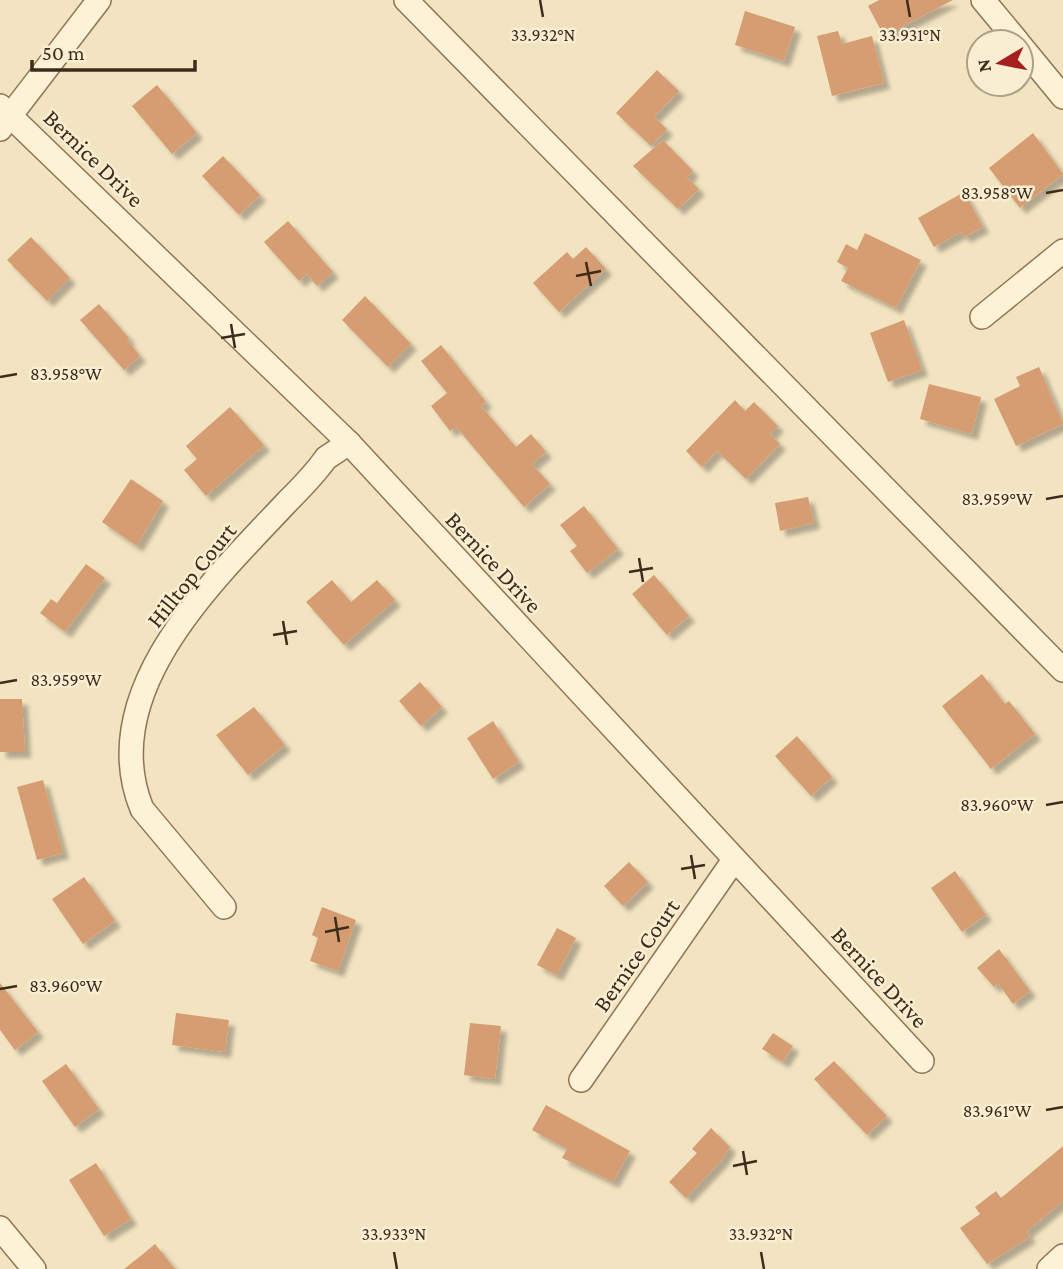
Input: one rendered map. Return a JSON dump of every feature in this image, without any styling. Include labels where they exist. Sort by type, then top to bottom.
[{"type":"street","points":[[4,116],[99,0]]},
{"type":"street","points":[[405,0],[1063,670]]},
{"type":"street","points":[[984,0],[1006,28]]},
{"type":"street","points":[[1035,63],[1063,97]]},
{"type":"street","name":"Bernice Drive","points":[[4,116],[349,443],[922,1061]]},
{"type":"street","points":[[982,317],[1063,251]]},
{"type":"street","name":"Hilltop Court","points":[[224,907],[142,810],[128,756],[138,699],[188,614],[326,458],[349,443]]},
{"type":"street","name":"Bernice Court","points":[[581,1080],[734,860]]},
{"type":"street","points":[[0,1228],[34,1269]]},
{"type":"street","points":[[1049,1269],[1063,1256]]},
{"type":"building","points":[[879,0],[953,0],[884,36],[868,6]]},
{"type":"building","points":[[745,11],[795,27],[784,61],[735,45]]},
{"type":"building","points":[[838,31],[842,44],[872,36],[884,83],[832,96],[817,36]]},
{"type":"building","points":[[657,70],[679,91],[654,117],[667,129],[651,146],[616,113]]},
{"type":"building","points":[[157,85],[197,133],[172,154],[132,106]]},
{"type":"building","points":[[1033,133],[1063,174],[1020,208],[989,168]]},
{"type":"building","points":[[663,140],[693,171],[687,177],[699,189],[678,209],[633,166]]},
{"type":"building","points":[[223,156],[260,195],[239,215],[202,176]]},
{"type":"building","points":[[964,192],[983,227],[964,237],[961,232],[934,247],[918,218]]},
{"type":"building","points":[[288,221],[333,272],[317,286],[307,274],[299,281],[264,242]]},
{"type":"building","points":[[865,233],[921,260],[896,308],[841,281],[848,268],[837,262],[846,244],[857,250]]},
{"type":"building","points":[[31,237],[70,278],[47,301],[7,260]]},
{"type":"building","points":[[586,247],[606,269],[559,312],[533,283],[567,252],[573,259]]},
{"type":"building","points":[[365,296],[411,344],[388,367],[342,320]]},
{"type":"building","points":[[99,304],[129,338],[127,340],[140,356],[124,370],[80,320]]},
{"type":"building","points":[[904,320],[922,370],[888,382],[870,333]]},
{"type":"building","points":[[441,345],[486,402],[481,406],[516,447],[531,434],[546,452],[532,464],[550,484],[524,507],[456,427],[450,431],[431,406],[447,393],[421,361]]},
{"type":"building","points":[[1039,367],[1063,424],[1016,446],[994,399],[1020,386],[1016,377]]},
{"type":"building","points":[[929,384],[981,397],[972,434],[920,419]]},
{"type":"building","points":[[735,400],[745,411],[754,402],[778,426],[770,434],[780,444],[746,479],[717,451],[702,467],[686,451]]},
{"type":"building","points":[[230,407],[264,445],[206,496],[184,470],[197,459],[186,446]]},
{"type":"building","points":[[131,479],[163,501],[137,546],[102,522]]},
{"type":"building","points":[[808,497],[814,523],[780,531],[775,503]]},
{"type":"building","points":[[584,506],[618,549],[587,573],[570,551],[577,546],[560,525]]},
{"type":"building","points":[[86,564],[105,578],[65,632],[40,613],[51,599],[57,603]]},
{"type":"building","points":[[654,575],[689,616],[667,635],[632,594]]},
{"type":"building","points":[[332,580],[351,602],[377,580],[395,600],[344,645],[306,602]]},
{"type":"building","points":[[982,674],[1005,704],[1009,701],[1035,734],[991,769],[942,706]]},
{"type":"building","points":[[420,682],[442,707],[421,726],[399,701]]},
{"type":"building","points":[[0,699],[22,699],[25,752],[0,752]]},
{"type":"building","points":[[254,707],[285,745],[248,775],[216,735]]},
{"type":"building","points":[[493,721],[519,762],[493,779],[467,738]]},
{"type":"building","points":[[797,736],[832,777],[811,796],[775,756]]},
{"type":"building","points":[[43,780],[63,853],[37,860],[17,787]]},
{"type":"building","points":[[629,862],[648,882],[623,906],[604,886]]},
{"type":"building","points":[[955,871],[986,915],[962,932],[931,888]]},
{"type":"building","points":[[84,877],[115,921],[83,944],[52,899]]},
{"type":"building","points":[[322,907],[356,920],[338,971],[310,961],[318,938],[312,935]]},
{"type":"building","points":[[557,928],[576,938],[557,975],[537,965]]},
{"type":"building","points":[[999,949],[1030,991],[1013,1004],[998,983],[994,987],[977,968]]},
{"type":"building","points":[[0,983],[38,1032],[15,1050],[0,1030]]},
{"type":"building","points":[[176,1013],[229,1020],[225,1052],[172,1045]]},
{"type":"building","points":[[470,1023],[501,1026],[495,1079],[464,1075]]},
{"type":"building","points":[[773,1033],[793,1046],[783,1062],[762,1049]]},
{"type":"building","points":[[834,1061],[887,1116],[867,1135],[814,1079]]},
{"type":"building","points":[[66,1064],[99,1109],[75,1127],[42,1081]]},
{"type":"building","points":[[546,1105],[630,1151],[613,1182],[562,1158],[567,1149],[532,1130]]},
{"type":"building","points":[[711,1128],[730,1147],[721,1161],[686,1198],[669,1182],[697,1153],[692,1149]]},
{"type":"building","points":[[1063,1146],[1063,1201],[1026,1232],[1030,1237],[987,1264],[960,1228],[980,1214],[975,1207],[996,1191],[1001,1198]]},
{"type":"building","points":[[96,1163],[131,1219],[104,1236],[69,1180]]},
{"type":"building","points":[[155,1244],[175,1269],[124,1269],[143,1254]]}]
